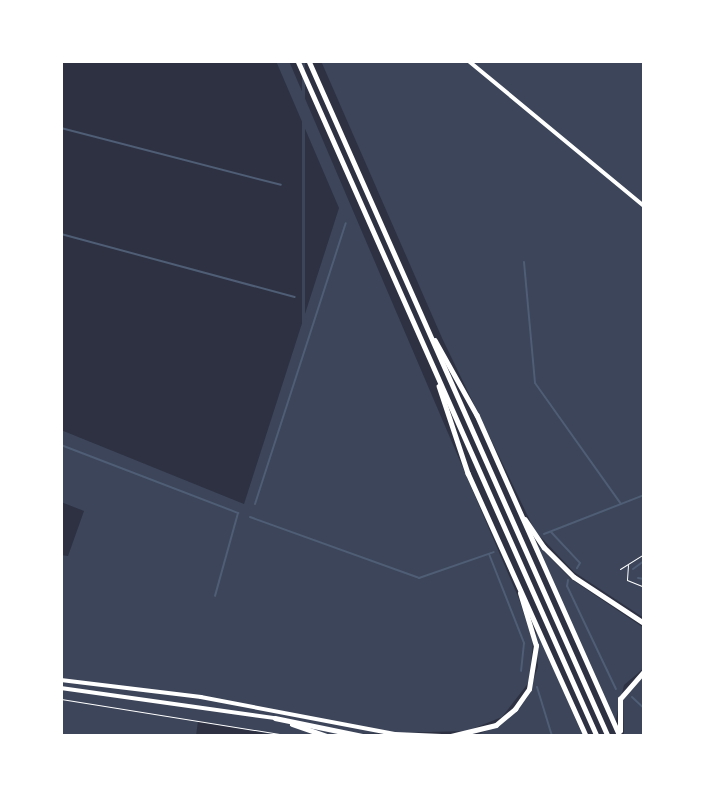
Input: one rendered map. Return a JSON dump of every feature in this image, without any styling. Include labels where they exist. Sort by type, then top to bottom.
[{"type":"highway","points":[[298,61],[597,736]]},
{"type":"highway","points":[[309,61],[608,736]]},
{"type":"highway","points":[[424,321],[472,405],[620,736]]},
{"type":"highway","points":[[434,369],[455,441],[586,736]]},
{"type":"highway","points":[[503,474],[530,527],[550,554],[578,580],[644,623]]},
{"type":"highway","points":[[451,736],[496,725],[521,702],[531,682],[535,639],[510,566]]},
{"type":"highway","points":[[620,736],[620,699],[644,671]]},
{"type":"highway","points":[[275,718],[326,736]]},
{"type":"highway","points":[[275,718],[363,736]]},
{"type":"highway","points":[[397,735],[441,736]]},
{"type":"main road","points":[[469,61],[644,206]]},
{"type":"main road","points":[[61,680],[201,697],[397,735]]},
{"type":"main road","points":[[61,688],[275,718]]},
{"type":"path","points":[[621,569],[644,554]]},
{"type":"path","points":[[628,565],[625,575],[644,587]]},
{"type":"path","points":[[61,699],[293,736]]},
{"type":"shaded area","points":[[276,61],[289,61],[519,599],[533,642],[529,682],[502,717],[467,731],[281,736],[198,721],[196,736],[61,736],[61,555],[68,556],[84,511],[61,502],[61,430],[244,504],[339,208]]},
{"type":"shaded area","points":[[302,61],[305,61],[305,736],[302,736]]},
{"type":"shaded area","points":[[321,61],[644,61],[644,618],[574,572],[535,531],[442,338]]},
{"type":"shaded area","points":[[536,543],[571,579],[644,628],[644,668],[624,685],[615,723]]},
{"type":"shaded area","points":[[536,629],[583,736],[475,736],[503,723],[527,698],[538,667]]},
{"type":"shaded area","points":[[644,675],[644,736],[624,736],[623,700]]},
{"type":"waterway","points":[[61,128],[281,185]]},
{"type":"waterway","points":[[255,504],[346,223]]},
{"type":"waterway","points":[[61,234],[295,297]]},
{"type":"waterway","points":[[524,262],[535,383],[621,504]]},
{"type":"waterway","points":[[61,445],[238,513],[215,596]]},
{"type":"waterway","points":[[544,534],[644,495]]},
{"type":"waterway","points":[[250,517],[419,578],[494,552]]},
{"type":"waterway","points":[[551,532],[580,563],[577,568]]},
{"type":"waterway","points":[[489,554],[524,643],[521,671]]},
{"type":"waterway","points":[[633,569],[644,561]]},
{"type":"waterway","points":[[638,578],[644,579]]},
{"type":"waterway","points":[[568,580],[567,586],[616,689]]},
{"type":"waterway","points":[[537,687],[552,736]]},
{"type":"waterway","points":[[632,697],[644,708]]}]
